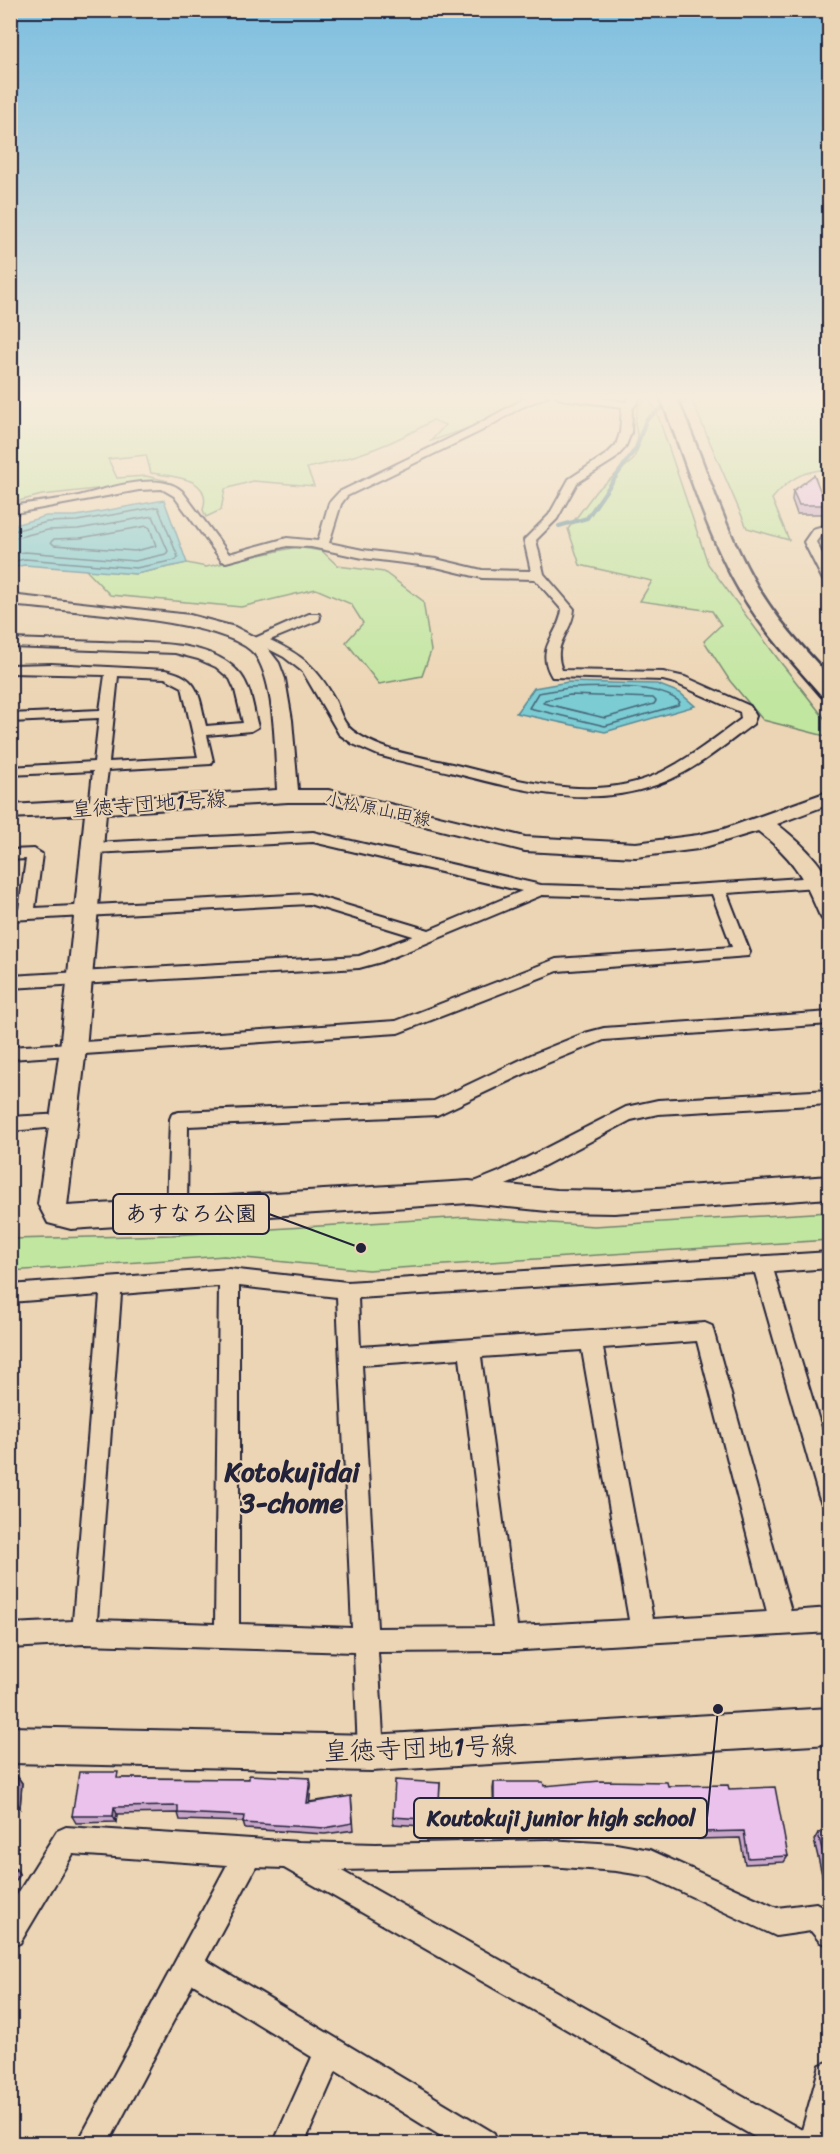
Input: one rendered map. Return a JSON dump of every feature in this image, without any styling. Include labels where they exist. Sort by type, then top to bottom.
[{"type":"main road","points":[[711,497],[727,546],[744,581],[783,637],[830,691]]},
{"type":"main road","points":[[724,497],[750,552]]},
{"type":"main road","points":[[774,593],[830,671]]},
{"type":"street","points":[[10,511],[40,503],[72,501],[92,497]]},
{"type":"street","points":[[181,497],[188,510],[226,558],[287,542],[436,563],[482,574],[538,575]]},
{"type":"street","points":[[322,546],[335,503],[341,497]]},
{"type":"street","points":[[10,600],[190,620],[216,626],[296,659],[312,673],[332,707],[338,724],[345,733],[358,741],[408,758],[549,790],[582,793],[614,791],[651,782],[694,758],[748,721],[749,716],[745,709],[735,704],[680,680],[663,676],[557,674],[551,660],[551,650],[568,619],[568,609],[538,575],[530,540],[552,518],[565,497]]},
{"type":"street","points":[[830,526],[817,532],[810,542],[830,582]]},
{"type":"street","points":[[255,641],[314,617]]},
{"type":"street","points":[[255,641],[276,678],[288,796]]},
{"type":"street","points":[[10,643],[175,649],[196,653],[232,674],[240,685],[251,727],[199,731]]},
{"type":"street","points":[[10,669],[51,668],[165,674],[188,684],[206,761],[10,771]]},
{"type":"street","points":[[112,671],[96,808],[73,1049],[52,1204],[58,1215],[71,1218],[469,1192],[557,1201],[614,1202],[830,1187]]},
{"type":"street","points":[[10,718],[107,714]]},
{"type":"street","name":"皇徳寺団地1号線","points":[[10,812],[288,796]]},
{"type":"street","name":"小松原山田線","points":[[288,796],[328,796],[353,801],[525,844],[636,850],[698,842],[762,824],[830,797]]},
{"type":"street","points":[[762,824],[800,854],[810,867],[830,914]]},
{"type":"street","points":[[93,848],[314,837],[468,876],[541,890],[602,893],[718,889],[817,882]]},
{"type":"street","points":[[10,855],[34,854],[18,915],[309,899],[430,936]]},
{"type":"street","points":[[10,1053],[398,1028],[556,965],[742,952],[718,889]]},
{"type":"street","points":[[10,982],[359,962],[375,958],[541,890]]},
{"type":"street","points":[[177,1210],[179,1119],[437,1108],[539,1059],[597,1036],[830,1018]]},
{"type":"street","points":[[469,1192],[506,1177],[626,1114],[658,1107],[830,1097]]},
{"type":"street","points":[[10,1124],[63,1121]]},
{"type":"street","points":[[10,1294],[229,1277],[347,1290],[830,1260]]},
{"type":"street","points":[[762,1264],[830,1497]]},
{"type":"street","points":[[227,1637],[229,1277]]},
{"type":"street","points":[[84,1632],[111,1286]]},
{"type":"street","points":[[347,1290],[371,1753]]},
{"type":"street","points":[[350,1357],[705,1332],[782,1623]]},
{"type":"street","points":[[591,1340],[644,1631]]},
{"type":"street","points":[[469,1349],[507,1639]]},
{"type":"street","points":[[10,1636],[84,1632],[365,1640],[507,1639],[830,1620]]},
{"type":"street","name":"皇徳寺団地1号線","points":[[10,1745],[371,1753],[830,1726]]},
{"type":"street","points":[[10,1933],[66,1840],[286,1855],[375,1857],[552,1852],[629,1858],[650,1863],[776,1922],[816,1917],[830,1932]]},
{"type":"street","points":[[92,2144],[249,1852]]},
{"type":"street","points":[[286,1855],[797,2144]]},
{"type":"street","points":[[188,1965],[483,2144]]},
{"type":"street","points":[[288,2144],[330,2051]]},
{"type":"street","points":[[813,2144],[830,2075]]},
{"type":"green space","points":[[11,497],[36,497],[11,503]]},
{"type":"green space","points":[[204,497],[224,497],[221,510],[206,517],[203,510]]},
{"type":"green space","points":[[592,497],[685,497],[708,564],[829,724],[829,737],[763,720],[730,681],[704,641],[721,625],[712,611],[640,601],[652,581],[580,565],[568,529]]},
{"type":"green space","points":[[733,497],[774,497],[772,499],[789,540],[747,528]]},
{"type":"green space","points":[[296,547],[322,551],[338,566],[384,572],[423,601],[431,651],[422,676],[379,684],[346,642],[363,623],[351,604],[316,589],[241,607],[110,595],[85,569],[136,574],[187,563],[206,567]]},
{"type":"green space","points":[[829,1212],[829,1240],[368,1270],[224,1256],[11,1271],[11,1239],[172,1235],[466,1217],[594,1226]]},
{"type":"water","points":[[164,500],[187,563],[136,574],[24,565],[11,568],[11,526],[46,516],[76,516]]},
{"type":"water","points":[[568,682],[657,684],[680,693],[695,706],[605,732],[516,713],[534,688]]},
{"type":"building","points":[[795,497],[823,497],[826,505],[799,505]]},
{"type":"building","points":[[79,1772],[118,1772],[117,1778],[249,1779],[249,1775],[310,1778],[307,1803],[351,1796],[353,1823],[325,1828],[243,1823],[244,1816],[178,1813],[178,1806],[114,1807],[113,1816],[72,1816]]},
{"type":"building","points":[[17,1776],[16,1801],[10,1802],[10,1777]]},
{"type":"building","points":[[395,1780],[440,1783],[438,1820],[393,1817]]},
{"type":"building","points":[[600,1781],[667,1782],[668,1786],[728,1785],[729,1789],[775,1787],[788,1856],[748,1858],[744,1831],[701,1832],[700,1820],[625,1818],[567,1824],[566,1813],[494,1813],[494,1782],[543,1782],[544,1786]]},
{"type":"building","points":[[830,1832],[830,1882],[818,1833]]},
{"type":"building","points":[[10,1866],[16,1869],[10,1876]]},
{"type":"waterway","points":[[559,526],[587,518],[602,497]]},
{"type":"place","name":"あすなろ公園","points":[[361,1248]]},
{"type":"place","name":"Koutokuji junior high school","points":[[718,1709]]},
{"type":"district","name":"Kotokujidai 3-chome","points":[[292,1488]]}]
